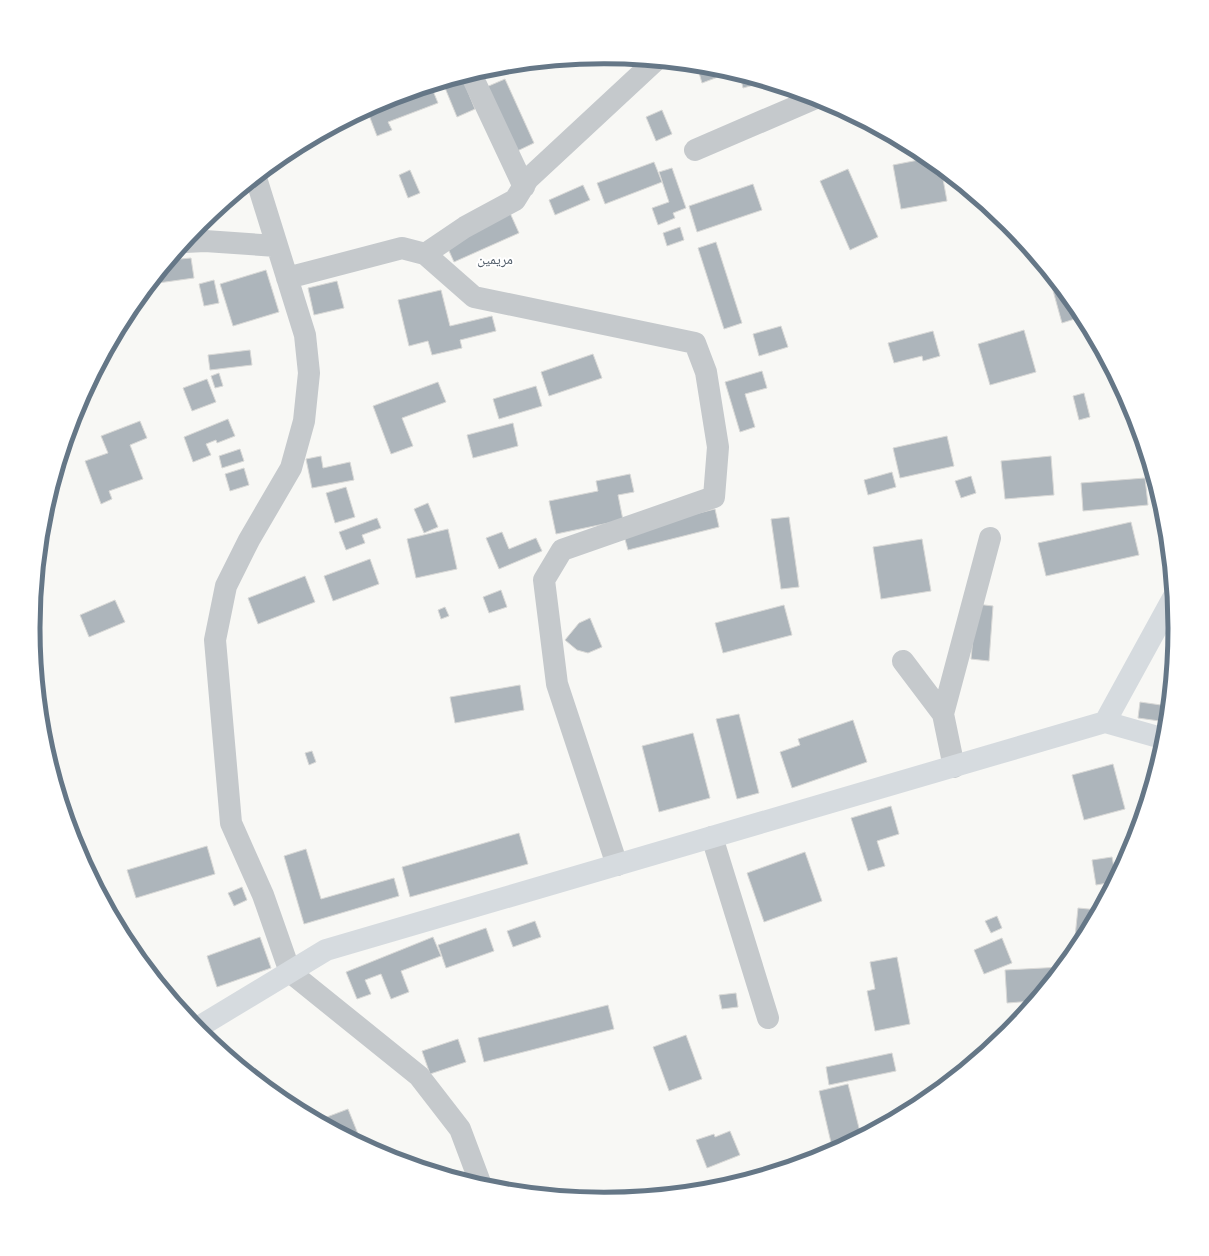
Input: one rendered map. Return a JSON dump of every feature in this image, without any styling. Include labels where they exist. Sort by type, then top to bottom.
[{"type":"street","points":[[425,254],[465,227],[515,200],[528,179],[651,66]]},
{"type":"street","points":[[473,79],[524,187]]},
{"type":"street","points":[[694,150],[808,101]]},
{"type":"street","points":[[257,183],[305,335],[309,373],[304,421],[291,468],[226,586],[215,640],[231,823],[263,895],[290,972],[419,1076],[460,1129],[478,1178]]},
{"type":"street","points":[[193,242],[205,241],[276,246]]},
{"type":"street","points":[[286,278],[402,248],[425,254],[474,297],[695,343],[706,372],[718,446],[714,497],[562,550],[544,580],[557,684],[617,865]]},
{"type":"street","points":[[943,714],[990,538]]},
{"type":"street","points":[[1105,722],[1168,606]]},
{"type":"street","points":[[903,661],[943,714],[954,767]]},
{"type":"street","points":[[203,1025],[326,950],[1105,722],[1158,737]]},
{"type":"street","points":[[712,837],[768,1018]]},
{"type":"building","points":[[699,71],[722,76],[702,83]]},
{"type":"building","points":[[505,79],[534,143],[513,153],[484,88]]},
{"type":"building","points":[[741,81],[756,84],[743,88]]},
{"type":"building","points":[[464,82],[475,109],[457,117],[445,87]]},
{"type":"building","points":[[433,90],[438,103],[388,122],[392,130],[377,136],[369,115],[388,106]]},
{"type":"building","points":[[662,110],[672,134],[656,141],[646,117]]},
{"type":"building","points":[[919,160],[942,176],[947,201],[901,209],[893,165]]},
{"type":"building","points":[[654,162],[662,182],[605,204],[597,183]]},
{"type":"building","points":[[672,168],[686,208],[673,213],[675,218],[658,225],[652,208],[669,202],[659,172]]},
{"type":"building","points":[[848,169],[878,237],[850,250],[820,181]]},
{"type":"building","points":[[410,170],[420,193],[408,198],[399,175]]},
{"type":"building","points":[[753,184],[762,210],[697,232],[689,206]]},
{"type":"building","points":[[583,185],[590,200],[555,215],[549,200]]},
{"type":"building","points":[[510,213],[519,233],[454,262],[445,242]]},
{"type":"building","points":[[680,227],[684,240],[667,246],[663,233]]},
{"type":"building","points":[[716,242],[742,323],[724,329],[698,248]]},
{"type":"building","points":[[191,258],[194,278],[158,283],[177,259]]},
{"type":"building","points":[[266,270],[279,312],[233,326],[220,284]]},
{"type":"building","points":[[214,280],[219,303],[204,306],[199,284]]},
{"type":"building","points":[[337,281],[344,308],[314,315],[308,288]]},
{"type":"building","points":[[1051,283],[1077,318],[1062,323]]},
{"type":"building","points":[[441,290],[450,326],[492,316],[496,331],[460,340],[462,348],[432,355],[428,341],[409,346],[398,300]]},
{"type":"building","points":[[781,326],[788,347],[759,356],[753,334]]},
{"type":"building","points":[[1024,330],[1036,372],[990,385],[978,344]]},
{"type":"building","points":[[933,331],[940,356],[923,361],[922,356],[894,363],[888,343]]},
{"type":"building","points":[[250,350],[252,365],[210,370],[208,355]]},
{"type":"building","points":[[593,354],[602,378],[549,396],[541,372]]},
{"type":"building","points":[[762,371],[767,388],[745,394],[755,427],[740,432],[725,382]]},
{"type":"building","points":[[219,373],[223,386],[215,388],[211,376]]},
{"type":"building","points":[[207,379],[216,402],[192,411],[183,388]]},
{"type":"building","points":[[438,382],[446,402],[402,418],[413,446],[391,454],[373,406]]},
{"type":"building","points":[[536,386],[542,406],[499,419],[493,399]]},
{"type":"building","points":[[1084,393],[1090,417],[1079,420],[1073,396]]},
{"type":"building","points":[[228,419],[235,436],[217,443],[216,440],[206,444],[211,455],[193,462],[184,437]]},
{"type":"building","points":[[140,421],[147,438],[130,445],[143,479],[109,491],[112,499],[101,504],[85,461],[108,453],[101,436]]},
{"type":"building","points":[[513,423],[518,446],[473,458],[467,435]]},
{"type":"building","points":[[947,436],[954,466],[900,478],[893,448]]},
{"type":"building","points":[[240,449],[244,461],[222,468],[219,456]]},
{"type":"building","points":[[321,456],[323,468],[350,462],[354,480],[312,488],[306,459]]},
{"type":"building","points":[[1051,456],[1054,495],[1005,499],[1001,461]]},
{"type":"building","points":[[244,468],[249,485],[230,491],[225,474]]},
{"type":"building","points":[[892,472],[896,487],[868,495],[864,480]]},
{"type":"building","points":[[630,474],[634,492],[618,495],[623,520],[556,534],[549,501],[598,491],[596,481]]},
{"type":"building","points":[[971,476],[976,493],[961,498],[955,481]]},
{"type":"building","points":[[1145,478],[1148,505],[1083,511],[1081,483]]},
{"type":"building","points":[[346,487],[355,517],[335,523],[326,493]]},
{"type":"building","points":[[428,503],[438,527],[424,533],[414,509]]},
{"type":"building","points":[[715,509],[719,527],[628,550],[623,532]]},
{"type":"building","points":[[789,517],[799,587],[781,589],[771,519]]},
{"type":"building","points":[[377,518],[381,528],[362,535],[365,543],[346,550],[339,532]]},
{"type":"building","points":[[1131,522],[1139,555],[1046,576],[1038,543]]},
{"type":"building","points":[[448,529],[457,569],[416,578],[407,539]]},
{"type":"building","points":[[502,532],[509,549],[536,538],[542,551],[499,569],[486,538]]},
{"type":"building","points":[[922,539],[931,591],[881,599],[873,547]]},
{"type":"building","points":[[370,559],[379,584],[333,601],[324,576]]},
{"type":"building","points":[[305,576],[315,602],[258,624],[248,598]]},
{"type":"building","points":[[501,590],[507,607],[489,613],[483,597]]},
{"type":"building","points":[[115,600],[125,622],[89,637],[80,615]]},
{"type":"building","points":[[976,604],[993,606],[989,661],[971,659]]},
{"type":"building","points":[[784,605],[792,635],[723,653],[715,623]]},
{"type":"building","points":[[445,607],[449,616],[441,619],[438,610]]},
{"type":"building","points":[[590,618],[602,647],[588,653],[577,650],[565,640],[579,623]]},
{"type":"building","points":[[520,685],[524,710],[455,723],[450,697]]},
{"type":"building","points":[[1140,702],[1163,705],[1161,721],[1138,718]]},
{"type":"building","points":[[739,714],[759,793],[737,799],[716,719]]},
{"type":"building","points":[[853,720],[867,762],[792,788],[780,752],[800,745],[798,739]]},
{"type":"building","points":[[693,733],[710,798],[659,812],[642,746]]},
{"type":"building","points":[[312,751],[316,762],[309,765],[305,753]]},
{"type":"building","points":[[1113,764],[1125,809],[1084,820],[1072,775]]},
{"type":"building","points":[[891,806],[899,834],[877,841],[885,866],[868,871],[851,818]]},
{"type":"building","points":[[519,833],[528,864],[410,897],[402,867]]},
{"type":"building","points":[[207,846],[215,874],[136,898],[127,870]]},
{"type":"building","points":[[306,849],[321,899],[394,878],[399,896],[304,924],[284,856]]},
{"type":"building","points":[[805,852],[822,901],[764,922],[747,873]]},
{"type":"building","points":[[1112,857],[1114,870],[1108,883],[1096,885],[1092,860]]},
{"type":"building","points":[[242,887],[247,900],[234,906],[228,893]]},
{"type":"building","points":[[1078,908],[1093,909],[1077,937],[1075,937]]},
{"type":"building","points":[[997,916],[1002,928],[991,933],[985,921]]},
{"type":"building","points":[[535,921],[541,937],[513,947],[507,931]]},
{"type":"building","points":[[486,928],[494,951],[446,968],[438,945]]},
{"type":"building","points":[[260,937],[271,968],[217,987],[207,956]]},
{"type":"building","points":[[433,937],[441,956],[401,971],[409,992],[391,999],[381,974],[365,980],[371,994],[357,999],[346,972]]},
{"type":"building","points":[[1002,938],[1012,963],[984,974],[974,950]]},
{"type":"building","points":[[897,957],[910,1024],[875,1031],[867,991],[875,989],[870,962]]},
{"type":"building","points":[[1055,967],[1028,1001],[1007,1003],[1005,970]]},
{"type":"building","points":[[736,993],[738,1007],[722,1009],[719,995]]},
{"type":"building","points":[[608,1005],[614,1029],[484,1062],[478,1038]]},
{"type":"building","points":[[686,1035],[702,1079],[669,1091],[653,1047]]},
{"type":"building","points":[[458,1039],[466,1062],[430,1074],[422,1051]]},
{"type":"building","points":[[892,1053],[896,1071],[829,1085],[826,1067]]},
{"type":"building","points":[[848,1084],[860,1131],[832,1145],[819,1091]]},
{"type":"building","points":[[348,1109],[359,1136],[355,1134],[324,1118]]},
{"type":"building","points":[[730,1131],[740,1155],[707,1168],[696,1140],[714,1134],[715,1137]]},
{"type":"district","name":"مريمين","points":[[495,259]]}]
